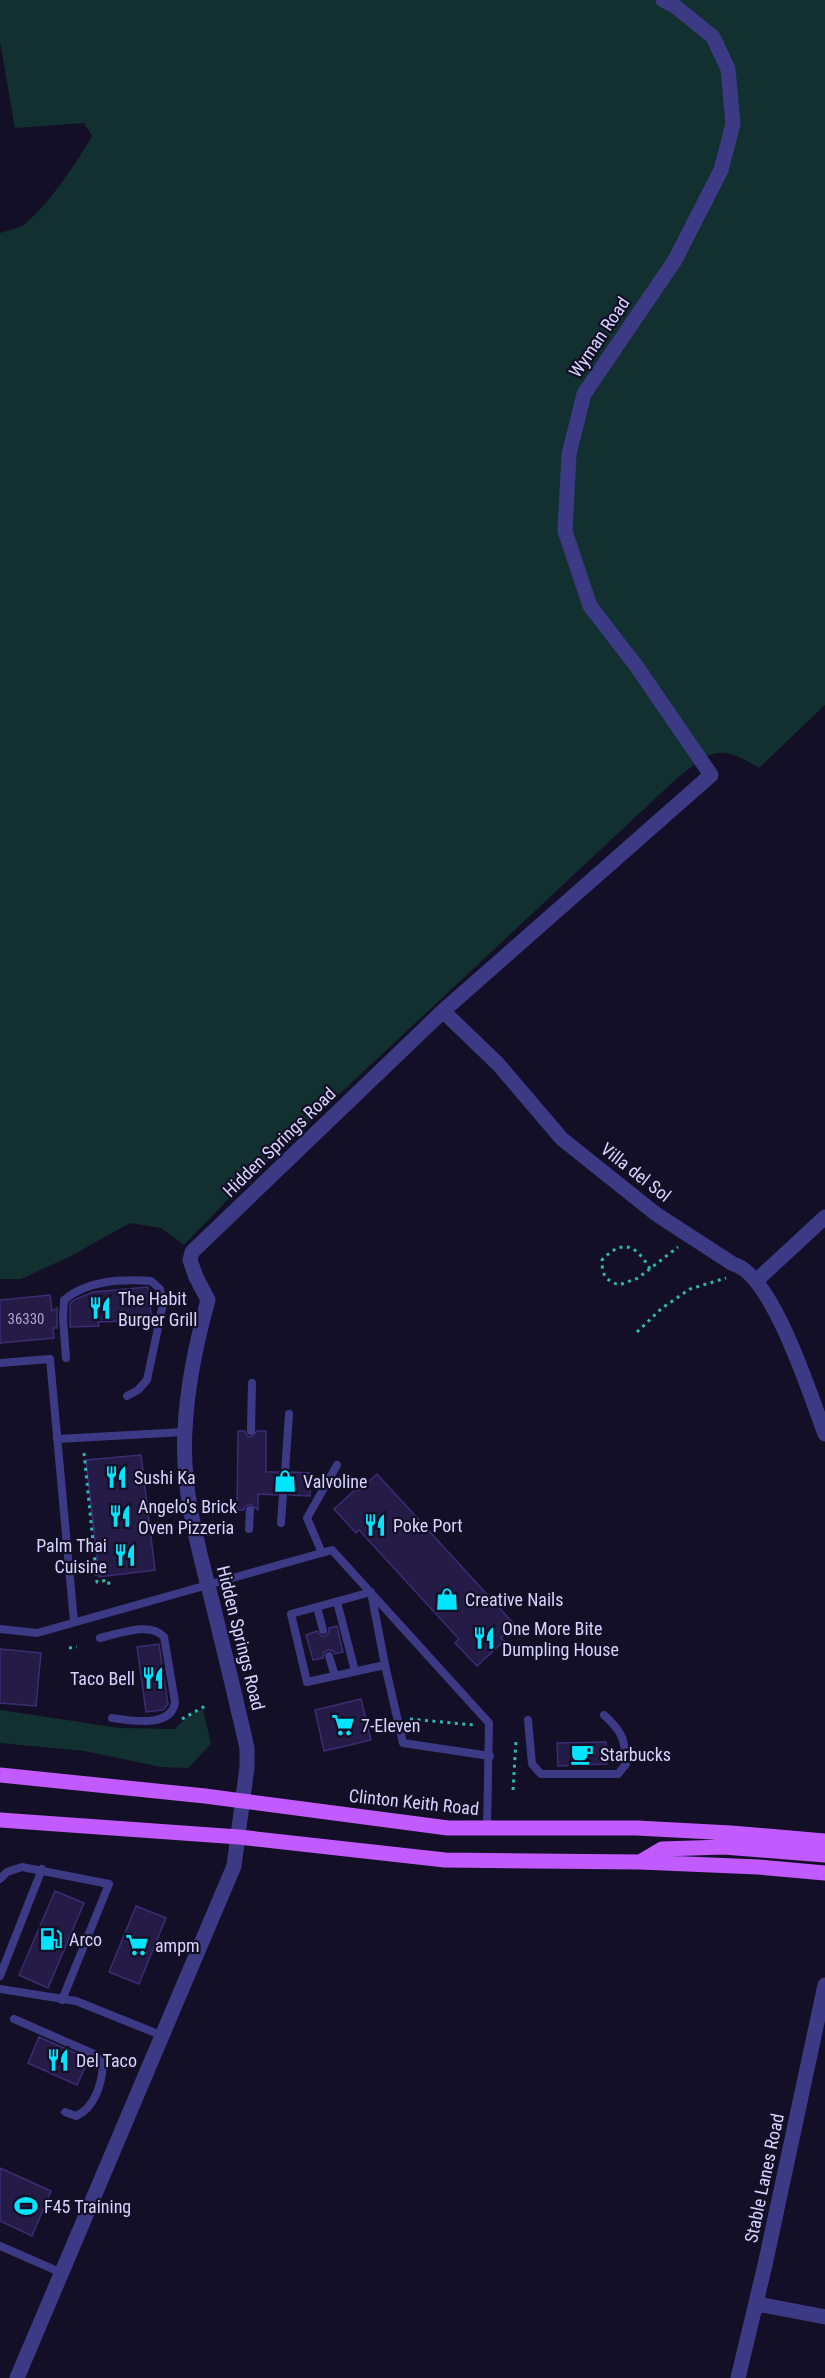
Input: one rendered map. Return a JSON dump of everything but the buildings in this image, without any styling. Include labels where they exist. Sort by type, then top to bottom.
[{"type":"main road","name":"Clinton Keith Road","points":[[0,1775],[244,1801],[448,1828],[637,1828],[825,1841]]},
{"type":"main road","points":[[0,1820],[239,1837],[445,1860],[640,1862],[758,1867],[825,1874]]},
{"type":"main road","points":[[640,1862],[662,1849],[724,1847],[825,1855]]},
{"type":"street","name":"Wyman Road","points":[[663,0],[676,7],[713,37],[728,69],[733,123],[722,170],[675,260],[584,394],[569,454],[565,531],[590,606],[638,667],[711,774]]},
{"type":"street","name":"Hidden Springs Road","points":[[17,2378],[234,1866],[239,1837],[247,1748],[207,1583],[191,1506],[186,1467],[184,1432],[190,1378],[208,1300],[190,1260],[192,1252],[443,1011],[711,774]]},
{"type":"street","name":"Villa del Sol","points":[[443,1011],[498,1064],[562,1139],[656,1214],[733,1264],[742,1266],[757,1280]]},
{"type":"street","points":[[825,1217],[757,1280],[787,1335],[825,1434]]},
{"type":"street","name":"Stable Lanes Road","points":[[738,2378],[757,2304],[825,1985]]},
{"type":"street","points":[[757,2304],[825,2317]]},
{"type":"lane","points":[[66,1358],[64,1300],[74,1291],[95,1284],[151,1281],[160,1289],[163,1304],[159,1324],[147,1380],[138,1390],[127,1396]]},
{"type":"lane","points":[[0,1363],[50,1359],[74,1622]]},
{"type":"lane","points":[[251,1431],[252,1383]]},
{"type":"lane","points":[[285,1472],[289,1414]]},
{"type":"lane","points":[[57,1439],[184,1432]]},
{"type":"lane","points":[[322,1553],[306,1518],[338,1465]]},
{"type":"lane","points":[[281,1523],[283,1495]]},
{"type":"lane","points":[[249,1529],[250,1510]]},
{"type":"lane","points":[[0,1629],[37,1633],[207,1583],[332,1550],[489,1723],[487,1829]]},
{"type":"lane","points":[[371,1592],[291,1614],[307,1682],[385,1665]]},
{"type":"lane","points":[[371,1592],[403,1743],[490,1756]]},
{"type":"lane","points":[[337,1602],[355,1671]]},
{"type":"lane","points":[[316,1607],[322,1630]]},
{"type":"lane","points":[[100,1638],[144,1629],[160,1633],[164,1637],[174,1702],[173,1711],[166,1717],[138,1722],[112,1718]]},
{"type":"lane","points":[[329,1656],[334,1676]]},
{"type":"lane","points":[[528,1720],[532,1764],[541,1774],[618,1774],[626,1764],[626,1741],[604,1715]]},
{"type":"lane","points":[[0,1879],[13,1868],[22,1867],[42,1869],[109,1884],[62,2000]]},
{"type":"lane","points":[[0,1976],[42,1869]]},
{"type":"lane","points":[[0,1989],[76,2001],[163,2036]]},
{"type":"lane","points":[[14,2019],[94,2054],[103,2064],[102,2076],[96,2092],[84,2113],[76,2116],[65,2112]]},
{"type":"lane","points":[[0,2246],[62,2273]]},
{"type":"path","points":[[650,1269],[641,1254],[628,1246],[618,1247],[602,1260],[602,1271],[605,1278],[619,1285],[638,1278],[650,1269],[691,1236]]},
{"type":"path","points":[[637,1332],[662,1308],[690,1289],[728,1278],[742,1266]]},
{"type":"path","points":[[84,1453],[97,1582],[108,1580],[110,1588]]},
{"type":"path","points":[[69,1648],[77,1647]]},
{"type":"path","points":[[410,1719],[475,1726]]},
{"type":"path","points":[[513,1790],[516,1732]]},
{"type":"green space","points":[[0,0],[825,0],[825,705],[759,768],[733,755],[715,753],[697,762],[675,780],[238,1189],[184,1245],[161,1228],[130,1223],[71,1256],[21,1279],[0,1279],[0,233],[21,227],[35,215],[62,182],[92,136],[84,123],[15,128],[0,42]]},
{"type":"green space","points":[[203,1709],[211,1744],[188,1768],[161,1767],[84,1751],[0,1743],[0,1710],[120,1728],[174,1729],[191,1714]]},
{"type":"place","name":"The Habit Burger Grill","points":[[100,1308]]},
{"type":"place","name":"Sushi Ka","points":[[116,1477]]},
{"type":"place","name":"Valvoline","points":[[285,1481]]},
{"type":"place","name":"Angelo's Brick Oven Pizzeria","points":[[120,1516]]},
{"type":"place","name":"Poke Port","points":[[375,1525]]},
{"type":"place","name":"Palm Thai Cuisine","points":[[125,1555]]},
{"type":"place","name":"Creative Nails","points":[[447,1599]]},
{"type":"place","name":"One More Bite Dumpling House","points":[[484,1638]]},
{"type":"place","name":"Taco Bell","points":[[153,1678]]},
{"type":"place","name":"7-Eleven","points":[[343,1725]]},
{"type":"place","name":"Starbucks","points":[[582,1754]]},
{"type":"place","name":"Arco","points":[[51,1939]]},
{"type":"place","name":"ampm","points":[[137,1945]]},
{"type":"place","name":"Del Taco","points":[[58,2060]]},
{"type":"place","name":"F45 Training","points":[[26,2206]]}]
